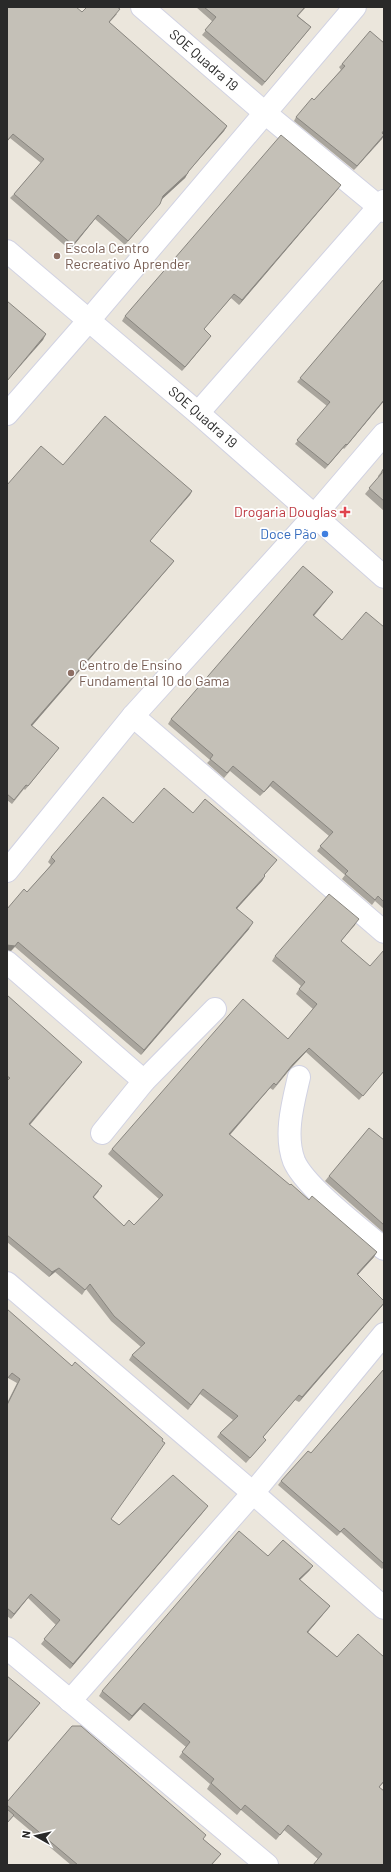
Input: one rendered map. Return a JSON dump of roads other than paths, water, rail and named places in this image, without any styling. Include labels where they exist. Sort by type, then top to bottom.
[{"type":"street","name":"SOE Quadra 19","points":[[142,7],[265,113],[382,206]]},
{"type":"street","points":[[7,414],[90,320],[355,7]]},
{"type":"street","points":[[198,412],[382,206]]},
{"type":"street","name":"SOE Quadra 19","points":[[7,251],[198,412],[384,577]]},
{"type":"street","points":[[7,871],[134,716],[314,516],[384,434]]},
{"type":"street","points":[[134,716],[384,932]]},
{"type":"street","points":[[7,962],[144,1081]]},
{"type":"street","points":[[102,1133],[144,1081],[215,1009]]},
{"type":"street","points":[[299,1077],[291,1114],[291,1143],[294,1161],[307,1181],[384,1249]]},
{"type":"street","points":[[7,1283],[253,1493],[384,1608]]},
{"type":"street","points":[[70,1701],[253,1493],[384,1334]]},
{"type":"street","points":[[7,1648],[267,1865]]},
{"type":"place","name":"Escola Centro Recreativo Aprender","points":[[57,256]]},
{"type":"place","name":"Drogaria Douglas","points":[[345,512]]},
{"type":"place","name":"Doce Pão","points":[[325,534]]},
{"type":"place","name":"Centro de Ensino Fundamental 10 do Gama","points":[[71,673]]}]
